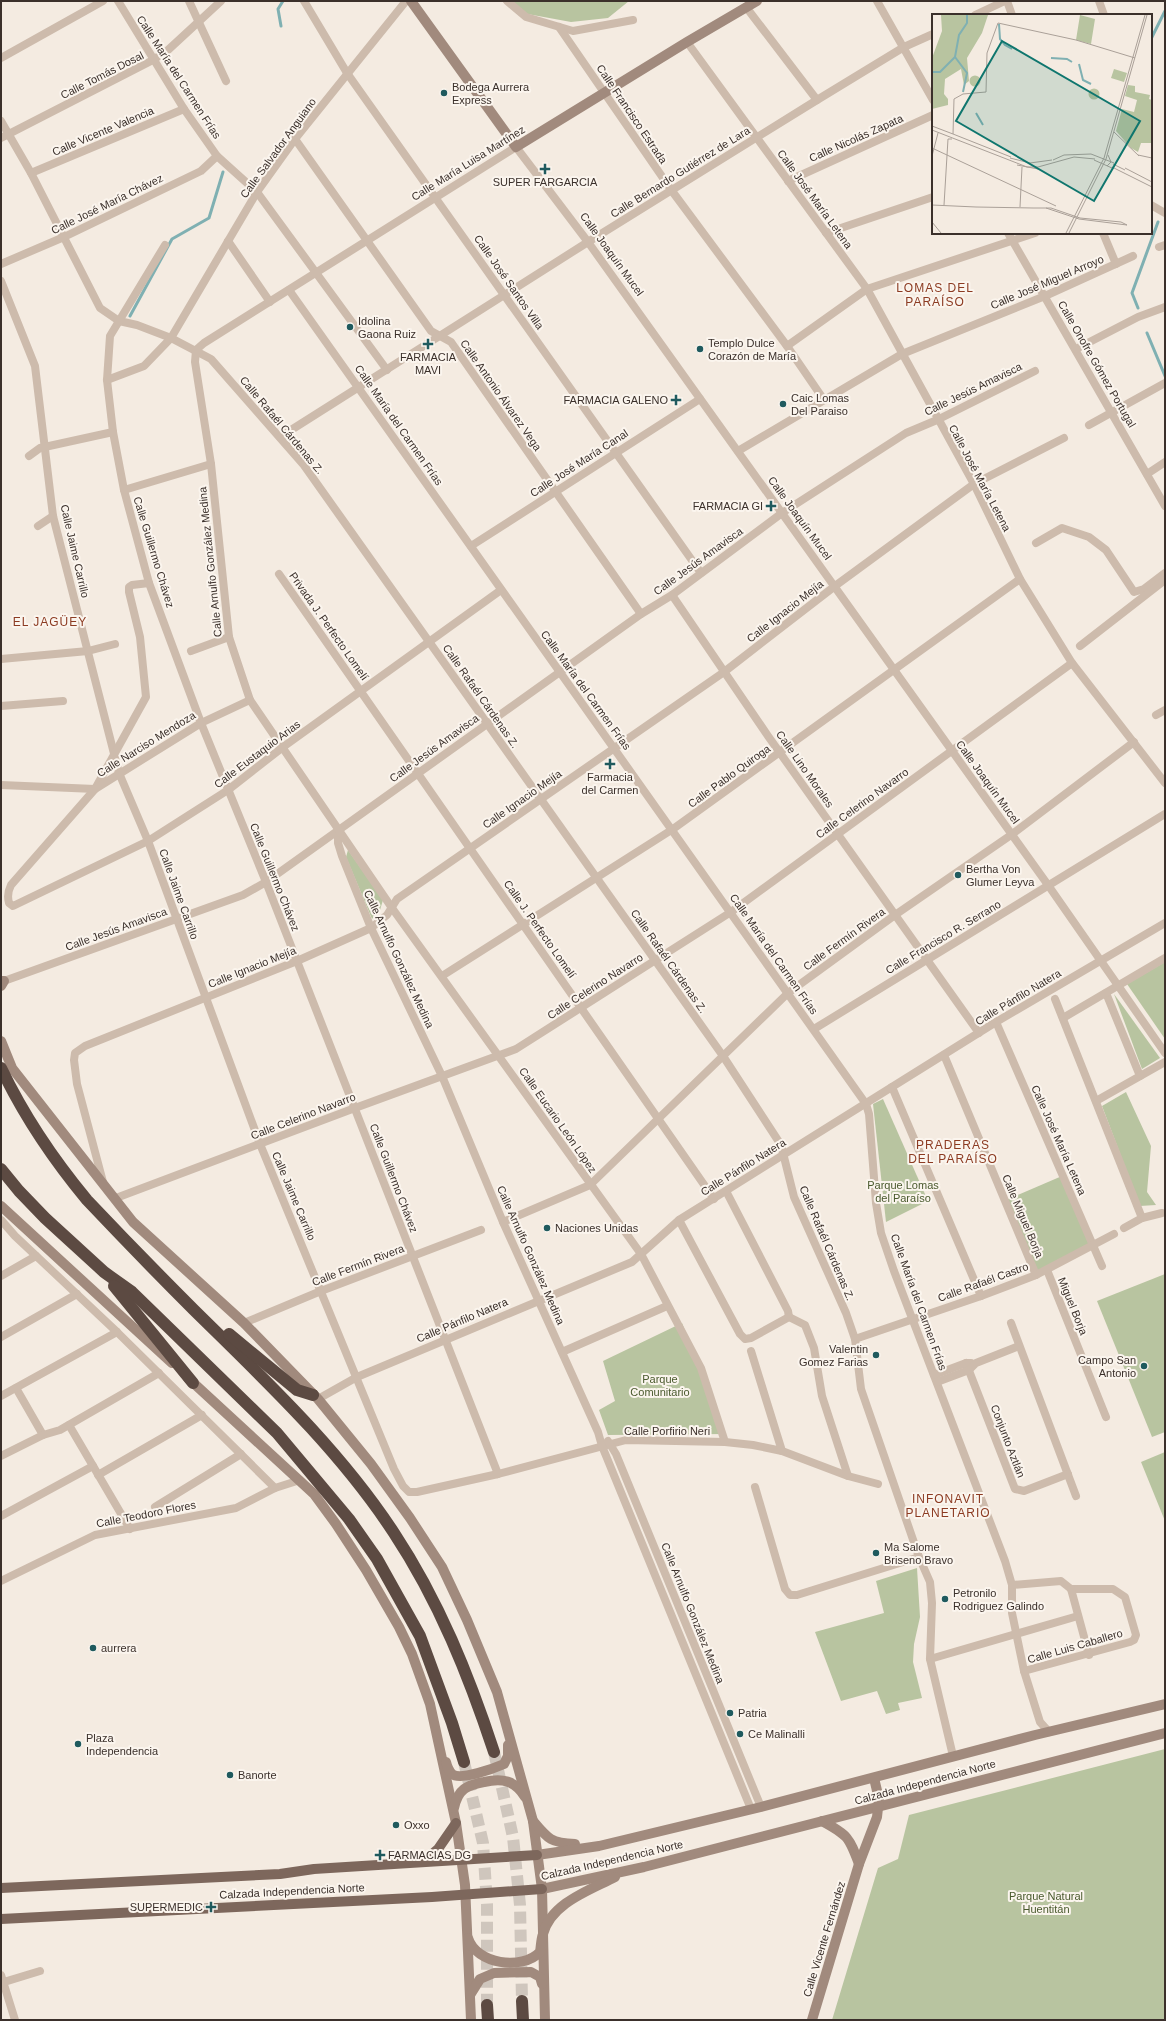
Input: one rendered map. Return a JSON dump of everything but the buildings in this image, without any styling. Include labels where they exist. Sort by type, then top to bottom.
[{"type":"highway","points":[[1,1068],[38,1136],[60,1168],[86,1200],[256,1371],[328,1446],[365,1492],[394,1533],[436,1605],[476,1697],[494,1752]]},
{"type":"highway","points":[[1,1169],[19,1191],[45,1218],[104,1272],[132,1292],[277,1433],[349,1519],[377,1559],[420,1636],[452,1723],[464,1762]]},
{"type":"highway","points":[[104,1272],[193,1383]]},
{"type":"highway","points":[[194,1310],[231,1336],[297,1390],[315,1397]]},
{"type":"highway","points":[[522,2002],[523,2020]]},
{"type":"highway","points":[[487,2005],[488,2020]]},
{"type":"main road","points":[[422,1862],[438,1849],[456,1823]]},
{"type":"main road","name":"Calzada Independencia Norte","points":[[1,1888],[280,1874],[314,1869],[537,1855]]},
{"type":"main road","name":"Calzada Independencia Norte","points":[[1,1919],[432,1897],[465,1893],[542,1889]]},
{"type":"street","points":[[1,58],[103,1]]},
{"type":"street","name":"Calle María del Carmen Frías","points":[[118,1],[184,109],[217,156],[257,192],[387,370]]},
{"type":"street","points":[[189,1],[226,81]]},
{"type":"street","name":"Calle Tomás Dosal","points":[[1,138],[153,60],[199,22],[221,1]]},
{"type":"street","name":"Calle Salvador Anguiano","points":[[171,338],[257,192],[295,139],[406,1]]},
{"type":"street","name":"Calle Joaquín Mucel","points":[[411,1],[516,147],[588,242],[1048,885],[1165,1053]]},
{"type":"street","points":[[507,1],[526,17],[573,31],[633,20]]},
{"type":"street","name":"Calle María Luisa Martínez","points":[[196,350],[204,343],[516,147],[687,42],[757,1]]},
{"type":"street","points":[[877,1],[932,98]]},
{"type":"street","points":[[977,14],[1006,1],[1012,14]]},
{"type":"street","points":[[1099,1],[1104,14]]},
{"type":"street","name":"Calle José Santos Villa","points":[[304,2],[348,73],[701,573]]},
{"type":"street","points":[[746,7],[817,100]]},
{"type":"street","name":"Calle Francisco Estrada","points":[[560,27],[672,191],[717,250],[824,400]]},
{"type":"street","name":"Calle Bernardo Gutiérrez de Lara","points":[[280,437],[588,242],[817,100],[904,47],[932,34]]},
{"type":"street","name":"Calle José María Letena","points":[[687,42],[867,289],[937,420],[974,484],[1020,579],[1072,663],[1165,783]]},
{"type":"street","name":"Calle Vicente Valencia","points":[[31,173],[184,109]]},
{"type":"street","name":"Calle Nicolás Zapata","points":[[788,181],[932,115]]},
{"type":"street","points":[[1,121],[31,173],[100,308],[119,321]]},
{"type":"street","name":"Calle Antonio Álvarez Vega","points":[[295,139],[431,331],[451,342],[641,614]]},
{"type":"street","name":"Calle José María Chávez","points":[[1,264],[64,237],[201,171],[217,156]]},
{"type":"street","points":[[826,233],[932,197]]},
{"type":"street","points":[[1152,205],[1165,213]]},
{"type":"street","name":"Calle Onofre Gómez Portugal","points":[[1009,234],[1112,411],[1165,506]]},
{"type":"street","points":[[786,346],[867,289],[1032,234]]},
{"type":"street","points":[[1103,234],[1116,264]]},
{"type":"street","points":[[228,241],[270,302]]},
{"type":"street","name":"Calle Guillermo Chávez","points":[[165,246],[110,336],[107,380],[113,432],[124,490],[149,583],[201,723],[266,882],[498,1474]]},
{"type":"street","name":"Calle José Miguel Arroyo","points":[[738,452],[902,354],[1045,296],[1133,256]]},
{"type":"street","name":"Calle Jaime Carrillo","points":[[1,281],[35,366],[46,447],[53,516],[114,756],[120,774],[148,841],[260,1144],[394,1469],[403,1486],[409,1492]]},
{"type":"street","name":"Calle María del Carmen Frías","points":[[289,290],[501,590],[673,829],[866,1104],[869,1114],[876,1203],[882,1233],[912,1319],[1005,1560],[1012,1585],[1012,1613],[1024,1672],[1040,1722],[1049,1732]]},
{"type":"street","points":[[1076,349],[1138,317],[1165,307]]},
{"type":"street","name":"Calle Rafaél Cárdenas Z.","points":[[119,321],[137,325],[171,338],[196,350],[211,360],[303,464],[723,1056],[777,1138],[794,1197],[846,1313],[855,1339],[861,1389],[919,1557],[930,1582],[932,1603],[930,1659],[953,1756]]},
{"type":"street","points":[[107,380],[144,366],[171,338]]},
{"type":"street","name":"Calle Arnulfo González Medina","points":[[196,350],[195,362],[211,464],[229,638],[250,700],[338,830],[338,843],[342,856],[370,928],[442,1076],[503,1222],[598,1432],[602,1446],[756,1808]]},
{"type":"street","name":"Calle Jesús Amavisca","points":[[2,983],[243,895],[266,882],[641,614],[672,595],[782,513],[906,433],[937,420],[1035,371]]},
{"type":"street","points":[[1089,425],[1165,383]]},
{"type":"street","name":"Calle José María Canal","points":[[471,546],[700,399]]},
{"type":"street","points":[[29,456],[40,448],[113,432]]},
{"type":"street","name":"Calle Ignacio Mejía","points":[[103,1182],[77,1084],[74,1060],[76,1054],[85,1046],[297,961],[370,928],[388,915],[397,899],[724,672],[834,586],[974,484],[1064,438]]},
{"type":"street","points":[[1147,474],[1165,462]]},
{"type":"street","points":[[124,490],[211,464]]},
{"type":"street","points":[[38,526],[53,516]]},
{"type":"street","points":[[1036,543],[1062,528],[1089,537],[1106,550],[1134,592],[1144,589],[1165,573]]},
{"type":"street","name":"Privada J. Perfecto Lomelí","points":[[279,574],[361,691]]},
{"type":"street","name":"Calle Pablo Quiroga","points":[[442,976],[673,829],[1020,579]]},
{"type":"street","points":[[1080,646],[1165,580]]},
{"type":"street","points":[[96,789],[146,697],[140,637],[129,587],[149,583]]},
{"type":"street","name":"Calle Eustaquio Arias","points":[[96,789],[11,885],[8,891],[9,903],[13,906],[148,841],[228,790],[283,747],[501,590]]},
{"type":"street","name":"Calle Lino Morales","points":[[672,595],[780,752],[979,1033]]},
{"type":"street","points":[[190,651],[229,638]]},
{"type":"street","points":[[1,659],[88,651],[115,644]]},
{"type":"street","name":"Calle Celerino Navarro","points":[[116,1198],[355,1108],[499,1057],[516,1049],[731,912],[1072,663]]},
{"type":"street","name":"Calle J. Perfecto Lomelí","points":[[361,691],[714,1198]]},
{"type":"street","name":"Calle Narciso Mendoza","points":[[1,785],[96,789],[201,723],[250,700]]},
{"type":"street","points":[[1,706],[63,701]]},
{"type":"street","points":[[1156,716],[1165,710]]},
{"type":"street","name":"Calle Fermín Rivera","points":[[503,1222],[590,1185],[788,992],[895,915],[1011,835],[1134,742]]},
{"type":"street","name":"Calle Francisco R. Serrano","points":[[814,1029],[1165,814]]},
{"type":"street","name":"Calle Eucario León López","points":[[338,830],[392,908],[641,1254],[667,1306],[701,1368],[725,1442]]},
{"type":"street","name":"Calle Pánfilo Natera","points":[[315,1397],[445,1339],[632,1262],[679,1220],[996,1022],[1165,923]]},
{"type":"street","points":[[1063,1018],[1165,958]]},
{"type":"street","points":[[1106,993],[1140,1076]]},
{"type":"street","points":[[1055,999],[1142,1218]]},
{"type":"street","name":"Calle José María Letena","points":[[996,1022],[1102,1266]]},
{"type":"street","points":[[1,1041],[12,1068],[116,1198],[133,1222],[244,1323],[315,1397],[401,1506],[442,1567],[497,1692],[533,1821],[542,1889],[543,1986],[545,2020]]},
{"type":"street","name":"Calle Miguel Borja","points":[[944,1055],[1036,1275]]},
{"type":"street","points":[[1096,1101],[1165,1062]]},
{"type":"street","points":[[892,1087],[981,1296]]},
{"type":"street","points":[[726,1191],[788,1311],[789,1317]]},
{"type":"street","points":[[2,1213],[15,1236],[118,1332],[275,1488]]},
{"type":"street","points":[[2,1213],[300,1480],[314,1494],[336,1524],[366,1570],[399,1627],[423,1682],[439,1746],[456,1823],[465,1893],[471,2020]]},
{"type":"street","points":[[1124,1228],[1142,1218],[1162,1213]]},
{"type":"street","points":[[679,1220],[740,1334],[745,1339],[752,1338],[789,1317]]},
{"type":"street","name":"Calle Fermín Rivera","points":[[244,1323],[321,1291],[481,1230]]},
{"type":"street","name":"Calle Rafaél Castro","points":[[855,1339],[981,1296],[1036,1275],[1114,1234]]},
{"type":"street","points":[[1,1276],[36,1256]]},
{"type":"street","name":"Miguel Borja","points":[[1047,1270],[1106,1417]]},
{"type":"street","points":[[1,1337],[77,1294]]},
{"type":"street","points":[[562,1352],[667,1306]]},
{"type":"street","points":[[789,1317],[805,1326],[814,1348],[822,1396],[848,1476]]},
{"type":"street","points":[[1010,1323],[1076,1496]]},
{"type":"street","points":[[1,1396],[118,1332]]},
{"type":"street","points":[[935,1379],[1019,1346]]},
{"type":"street","points":[[751,1351],[782,1451]]},
{"type":"street","name":"Conjunto Aztlán","points":[[967,1367],[1015,1489],[1024,1491],[1068,1474]]},
{"type":"street","points":[[1,1456],[43,1435],[69,1425],[159,1373]]},
{"type":"street","points":[[16,1388],[43,1435]]},
{"type":"street","points":[[98,1475],[202,1415]]},
{"type":"street","points":[[69,1425],[130,1529]]},
{"type":"street","name":"Calle Arnulfo González Medina","points":[[598,1432],[610,1443],[756,1808]]},
{"type":"street","name":"Calle Porfirio Neri","points":[[409,1492],[418,1492],[498,1474],[610,1443],[626,1440],[725,1442],[782,1451],[848,1476],[878,1484]]},
{"type":"street","points":[[155,1506],[241,1454]]},
{"type":"street","points":[[1,1516],[22,1506],[93,1466]]},
{"type":"street","name":"Calle Teodoro Flores","points":[[1,1581],[81,1540],[95,1535],[236,1508],[275,1488],[300,1480]]},
{"type":"street","points":[[755,1487],[786,1589],[790,1594],[797,1595],[919,1557]]},
{"type":"street","points":[[1012,1585],[1061,1581],[1071,1589],[1089,1655]]},
{"type":"street","name":"Calle Luis Caballero","points":[[1024,1672],[1089,1655],[1134,1640],[1136,1635],[1125,1597],[1113,1589],[1071,1589]]},
{"type":"street","points":[[930,1659],[1015,1633],[1078,1616]]},
{"type":"street","name":"Calzada Independencia Norte","points":[[537,1855],[599,1846],[756,1808],[953,1756],[1165,1704]]},
{"type":"street","points":[[1036,1735],[1040,1722]]},
{"type":"street","points":[[439,1746],[452,1774],[457,1776],[484,1772],[504,1764],[508,1756],[507,1732]]},
{"type":"street","name":"Calzada Independencia Norte","points":[[542,1889],[627,1871],[1165,1732]]},
{"type":"street","name":"Calle Vicente Fernández","points":[[812,2020],[859,1864],[873,1832],[880,1806],[874,1778]]},
{"type":"street","points":[[454,1812],[456,1799],[462,1790],[472,1784],[497,1779],[508,1781],[520,1789],[528,1802]]},
{"type":"street","points":[[533,1821],[550,1840],[555,1842],[591,1847],[599,1846]]},
{"type":"street","points":[[822,1821],[845,1835],[852,1844],[859,1864]]},
{"type":"street","points":[[467,1934],[470,1945],[478,1953],[501,1962],[526,1961],[534,1958],[540,1952],[543,1933],[549,1921],[562,1906],[627,1871]]},
{"type":"street","points":[[15,2020],[2,1980],[40,1971]]},
{"type":"street","points":[[470,1996],[480,1979],[489,1973],[531,1972],[540,1977],[543,1986]]},
{"type":"green space","points":[[512,1],[629,1],[608,18],[571,22],[522,13]]},
{"type":"green space","points":[[348,850],[383,900],[380,910],[372,919],[346,857]]},
{"type":"green space","points":[[1165,962],[1165,1039],[1127,984]]},
{"type":"green space","points":[[1114,994],[1160,1058],[1142,1069]]},
{"type":"green space","points":[[1126,1092],[1151,1146],[1147,1192],[1156,1205],[1140,1206],[1102,1106]]},
{"type":"green space","name":"Parque Lomas del Paraíso","points":[[883,1099],[928,1201],[886,1222],[873,1104]]},
{"type":"green space","points":[[1062,1176],[1091,1244],[1037,1274],[1006,1200]]},
{"type":"green space","name":"Campo San Antonio","points":[[1165,1274],[1165,1432],[1152,1437],[1097,1301]]},
{"type":"green space","name":"Parque Comunitario","points":[[682,1323],[726,1434],[608,1435],[599,1410],[615,1401],[603,1361]]},
{"type":"green space","points":[[1165,1452],[1165,1521],[1141,1462]]},
{"type":"green space","points":[[917,1568],[920,1617],[914,1644],[913,1662],[922,1698],[898,1703],[900,1710],[886,1714],[877,1691],[841,1701],[815,1632],[884,1613],[876,1581]]},
{"type":"green space","name":"Parque Natural Huentitán","points":[[1165,1749],[1165,2020],[832,2020],[878,1868],[898,1859],[909,1815]]},
{"type":"waterway","points":[[281,26],[278,9],[283,1]]},
{"type":"waterway","points":[[1152,37],[1165,11]]},
{"type":"waterway","points":[[130,316],[172,239],[209,218],[223,172]]},
{"type":"waterway","points":[[1138,308],[1132,293],[1158,222]]},
{"type":"waterway","points":[[1147,333],[1165,376]]},
{"type":"tunnel","points":[[494,1752],[513,1837],[520,1905],[522,2001]]},
{"type":"tunnel","points":[[464,1762],[483,1843],[487,1904],[487,2005]]},
{"type":"place","name":"Bodega Aurrera Express","points":[[444,93]]},
{"type":"place","name":"SUPER FARGARCIA","points":[[545,169]]},
{"type":"place","name":"Idolina Gaona Ruiz","points":[[350,327]]},
{"type":"place","name":"FARMACIA MAVI","points":[[428,344]]},
{"type":"place","name":"Templo Dulce Corazón de María","points":[[700,349]]},
{"type":"place","name":"FARMACIA GALENO","points":[[676,400]]},
{"type":"place","name":"Caic Lomas Del Paraiso","points":[[783,404]]},
{"type":"place","name":"FARMACIA GI","points":[[771,506]]},
{"type":"place","name":"Farmacia del Carmen","points":[[610,764]]},
{"type":"place","name":"Bertha Von Glumer Leyva","points":[[958,875]]},
{"type":"place","name":"Naciones Unidas","points":[[547,1228]]},
{"type":"place","name":"Valentin Gomez Farias","points":[[876,1355]]},
{"type":"place","name":"Campo San Antonio","points":[[1144,1366]]},
{"type":"place","name":"Ma Salome Briseno Bravo","points":[[876,1553]]},
{"type":"place","name":"Petronilo Rodriguez Galindo","points":[[945,1599]]},
{"type":"place","name":"aurrera","points":[[93,1648]]},
{"type":"place","name":"Patria","points":[[730,1713]]},
{"type":"place","name":"Ce Malinalli","points":[[740,1734]]},
{"type":"place","name":"Plaza Independencia","points":[[78,1744]]},
{"type":"place","name":"Banorte","points":[[230,1775]]},
{"type":"place","name":"Oxxo","points":[[396,1825]]},
{"type":"place","name":"FARMACIAS DG","points":[[380,1855]]},
{"type":"place","name":"SUPERMEDIC","points":[[211,1907]]},
{"type":"district","name":"LOMAS DEL PARAÍSO","points":[[935,295]]},
{"type":"district","name":"EL JAGÜEY","points":[[50,622]]},
{"type":"district","name":"PRADERAS DEL PARAÍSO","points":[[953,1152]]},
{"type":"district","name":"INFONAVIT PLANETARIO","points":[[948,1506]]}]
